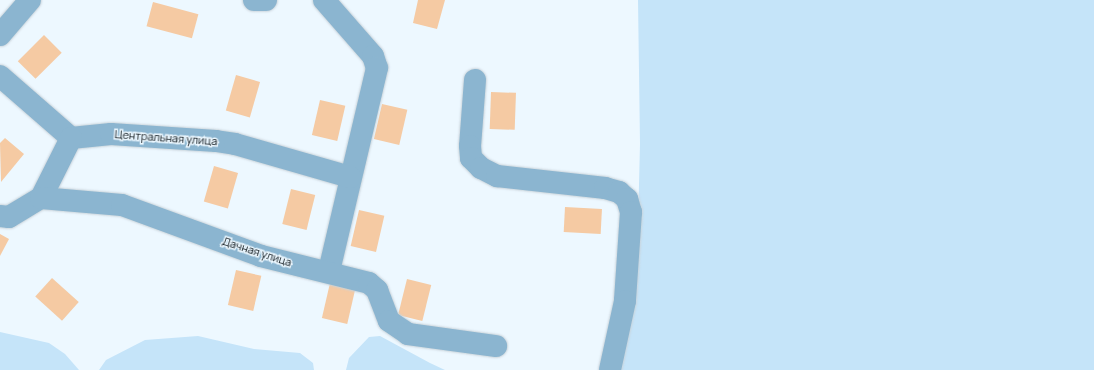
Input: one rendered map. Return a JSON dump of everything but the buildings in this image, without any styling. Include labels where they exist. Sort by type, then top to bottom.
[{"type":"street","points":[[0,34],[30,0]]},
{"type":"street","points":[[254,0],[266,0]]},
{"type":"street","points":[[324,0],[373,56],[376,68],[329,271]]},
{"type":"street","points":[[0,76],[70,138],[41,198],[9,217],[0,216]]},
{"type":"street","points":[[475,80],[470,146],[471,158],[481,168],[497,176],[604,188],[619,192],[627,199],[631,212],[625,301],[610,370]]},
{"type":"street","name":"Центральная улица","points":[[70,138],[111,134],[216,141],[235,144],[350,177]]},
{"type":"street","name":"Дачная улица","points":[[41,198],[122,205],[261,256],[329,271],[369,283],[377,290],[389,321],[408,334],[496,346]]},
{"type":"shaded area","points":[[638,0],[1094,0],[1094,370],[616,370],[637,266],[640,144]]},
{"type":"shaded area","points":[[0,332],[49,343],[65,354],[79,370],[0,370]]},
{"type":"shaded area","points":[[198,336],[254,349],[300,353],[313,363],[314,370],[99,370],[106,360],[145,340]]},
{"type":"shaded area","points":[[380,336],[445,370],[346,370],[349,358],[369,337]]}]
